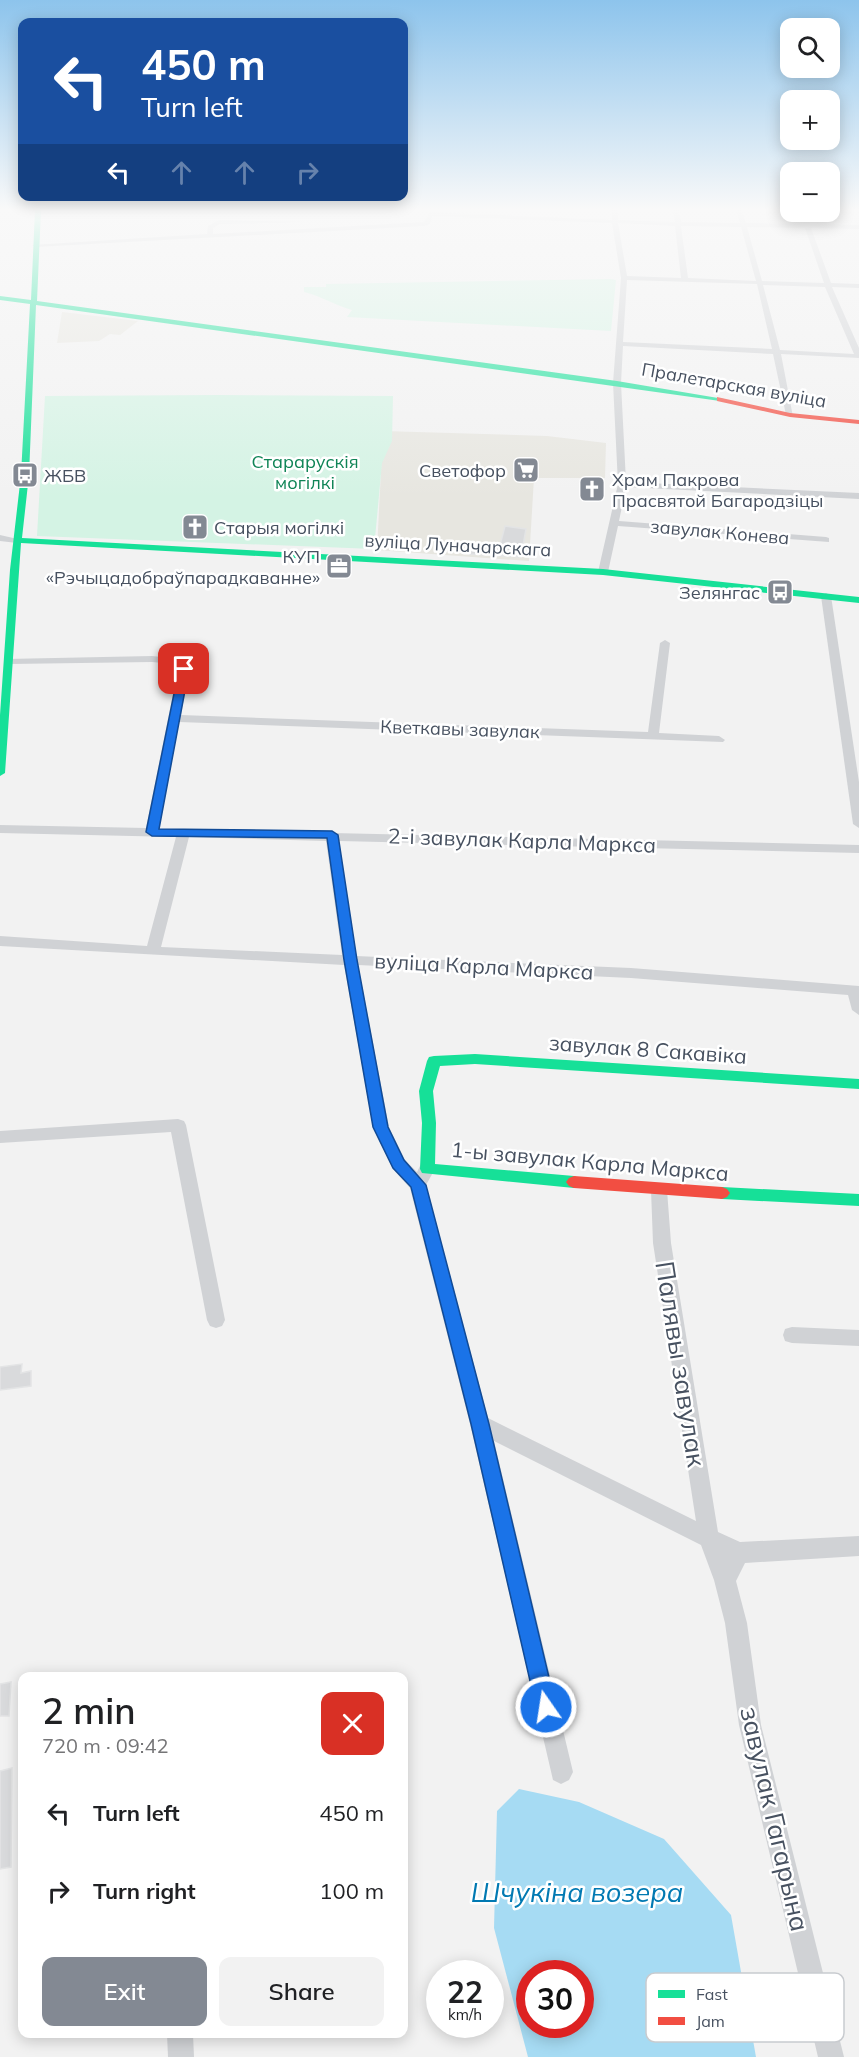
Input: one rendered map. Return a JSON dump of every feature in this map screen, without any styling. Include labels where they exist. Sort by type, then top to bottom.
[{"type":"street","points":[[0,773],[10,661],[17,540],[26,475],[33,306]]},
{"type":"street","name":"Пралетарская вуліца","points":[[69,306],[616,383],[718,399],[790,415],[859,422]]},
{"type":"street","points":[[603,572],[622,484],[616,383],[621,306]]},
{"type":"street","points":[[765,306],[790,415]]},
{"type":"street","points":[[618,345],[859,356],[837,306]]},
{"type":"street","points":[[622,484],[859,496]]},
{"type":"street","name":"завулак Конева","points":[[615,523],[826,540]]},
{"type":"street","points":[[0,538],[17,540]]},
{"type":"street","name":"вуліца Луначарскага","points":[[17,540],[603,572],[859,600]]},
{"type":"street","points":[[826,596],[855,764],[859,824]]},
{"type":"street","points":[[653,736],[665,643]]},
{"type":"street","points":[[10,661],[152,659],[177,661],[184,669],[152,832]]},
{"type":"street","name":"Кветкавы завулак","points":[[174,718],[719,740]]},
{"type":"street","name":"2-і завулак Карла Маркса","points":[[0,829],[859,849]]},
{"type":"street","points":[[153,951],[184,832]]},
{"type":"street","points":[[332,835],[350,960],[381,1127],[399,1164],[423,1177],[561,1772]]},
{"type":"street","name":"вуліца Карла Маркса","points":[[0,941],[153,951],[620,973],[856,991]]},
{"type":"street","points":[[856,991],[859,1010]]},
{"type":"street","name":"завулак 8 Сакавіка","points":[[434,1061],[475,1059],[859,1084]]},
{"type":"street","name":"1-ы завулак Карла Маркса","points":[[434,1061],[426,1090],[429,1123],[423,1177],[859,1200]]},
{"type":"street","points":[[0,1137],[178,1125],[216,1320]]},
{"type":"street","name":"Палявы завулак","points":[[659,1190],[662,1243],[709,1538]]},
{"type":"street","points":[[792,1335],[859,1338]]},
{"type":"street","points":[[480,1424],[739,1553],[859,1546]]},
{"type":"street","name":"завулак Гагарына","points":[[709,1538],[725,1580],[736,1623],[750,1725],[811,1973]]},
{"type":"street","points":[[725,1580],[739,1553]]},
{"type":"street","points":[[180,2038],[181,2057]]},
{"type":"street","name":"завулак Гагарына","points":[[827,2042],[831,2057]]},
{"type":"shaded area","points":[[62,312],[138,321],[120,335],[110,334],[99,341],[57,343]]},
{"type":"shaded area","points":[[383,431],[547,436],[606,443],[605,478],[534,478],[529,561],[377,550]]},
{"type":"green space","points":[[340,306],[613,306],[611,331],[347,317],[352,310]]},
{"type":"green space","name":"Старарускія могілкі","points":[[45,396],[393,396],[392,441],[382,463],[374,549],[37,536]]},
{"type":"water","name":"Шчукіна возера","points":[[519,1789],[579,1802],[664,1839],[731,1915],[741,1973],[646,1973],[646,2042],[753,2042],[756,2057],[528,2057],[523,2038],[594,2038],[594,1960],[516,1960],[516,2011],[494,1928],[497,1811]]},
{"type":"building","points":[[505,526],[526,529],[521,557],[469,554],[473,542],[500,545]]},
{"type":"building","points":[[22,1364],[21,1373],[31,1371],[31,1386],[0,1390],[0,1367]]},
{"type":"building","points":[[11,1682],[9,1716],[0,1716],[0,1684]]},
{"type":"building","points":[[12,1768],[11,1867],[0,1869],[0,1771]]},
{"type":"traffic: fast","points":[[0,773],[10,661],[14,570],[25,475],[33,306]]},
{"type":"traffic: fast","points":[[58,306],[720,399]]},
{"type":"traffic: fast","points":[[17,540],[603,572],[859,600]]},
{"type":"traffic: fast","points":[[574,1182],[427,1169],[429,1123],[426,1091],[434,1061],[475,1059],[859,1084]]},
{"type":"traffic: fast","points":[[722,1193],[859,1200]]},
{"type":"traffic: jam","points":[[720,399],[790,415],[859,422]]},
{"type":"traffic: jam","points":[[574,1182],[722,1193]]},
{"type":"place","name":"Светофор","points":[[526,470]]},
{"type":"place","name":"ЖБВ","points":[[25,475]]},
{"type":"place","name":"Храм Пакрова Прасвятой Багародзіцы","points":[[592,489]]},
{"type":"place","name":"Старыя могілкі","points":[[195,527]]},
{"type":"place","name":"КУП «Рэчыцадобраўпарадкаванне»","points":[[339,566]]},
{"type":"place","name":"Зелянгас","points":[[780,592]]},
{"type":"route","points":[[184,669],[152,832],[332,835],[350,960],[381,1127],[399,1164],[418,1185],[480,1424],[546,1707]]}]
